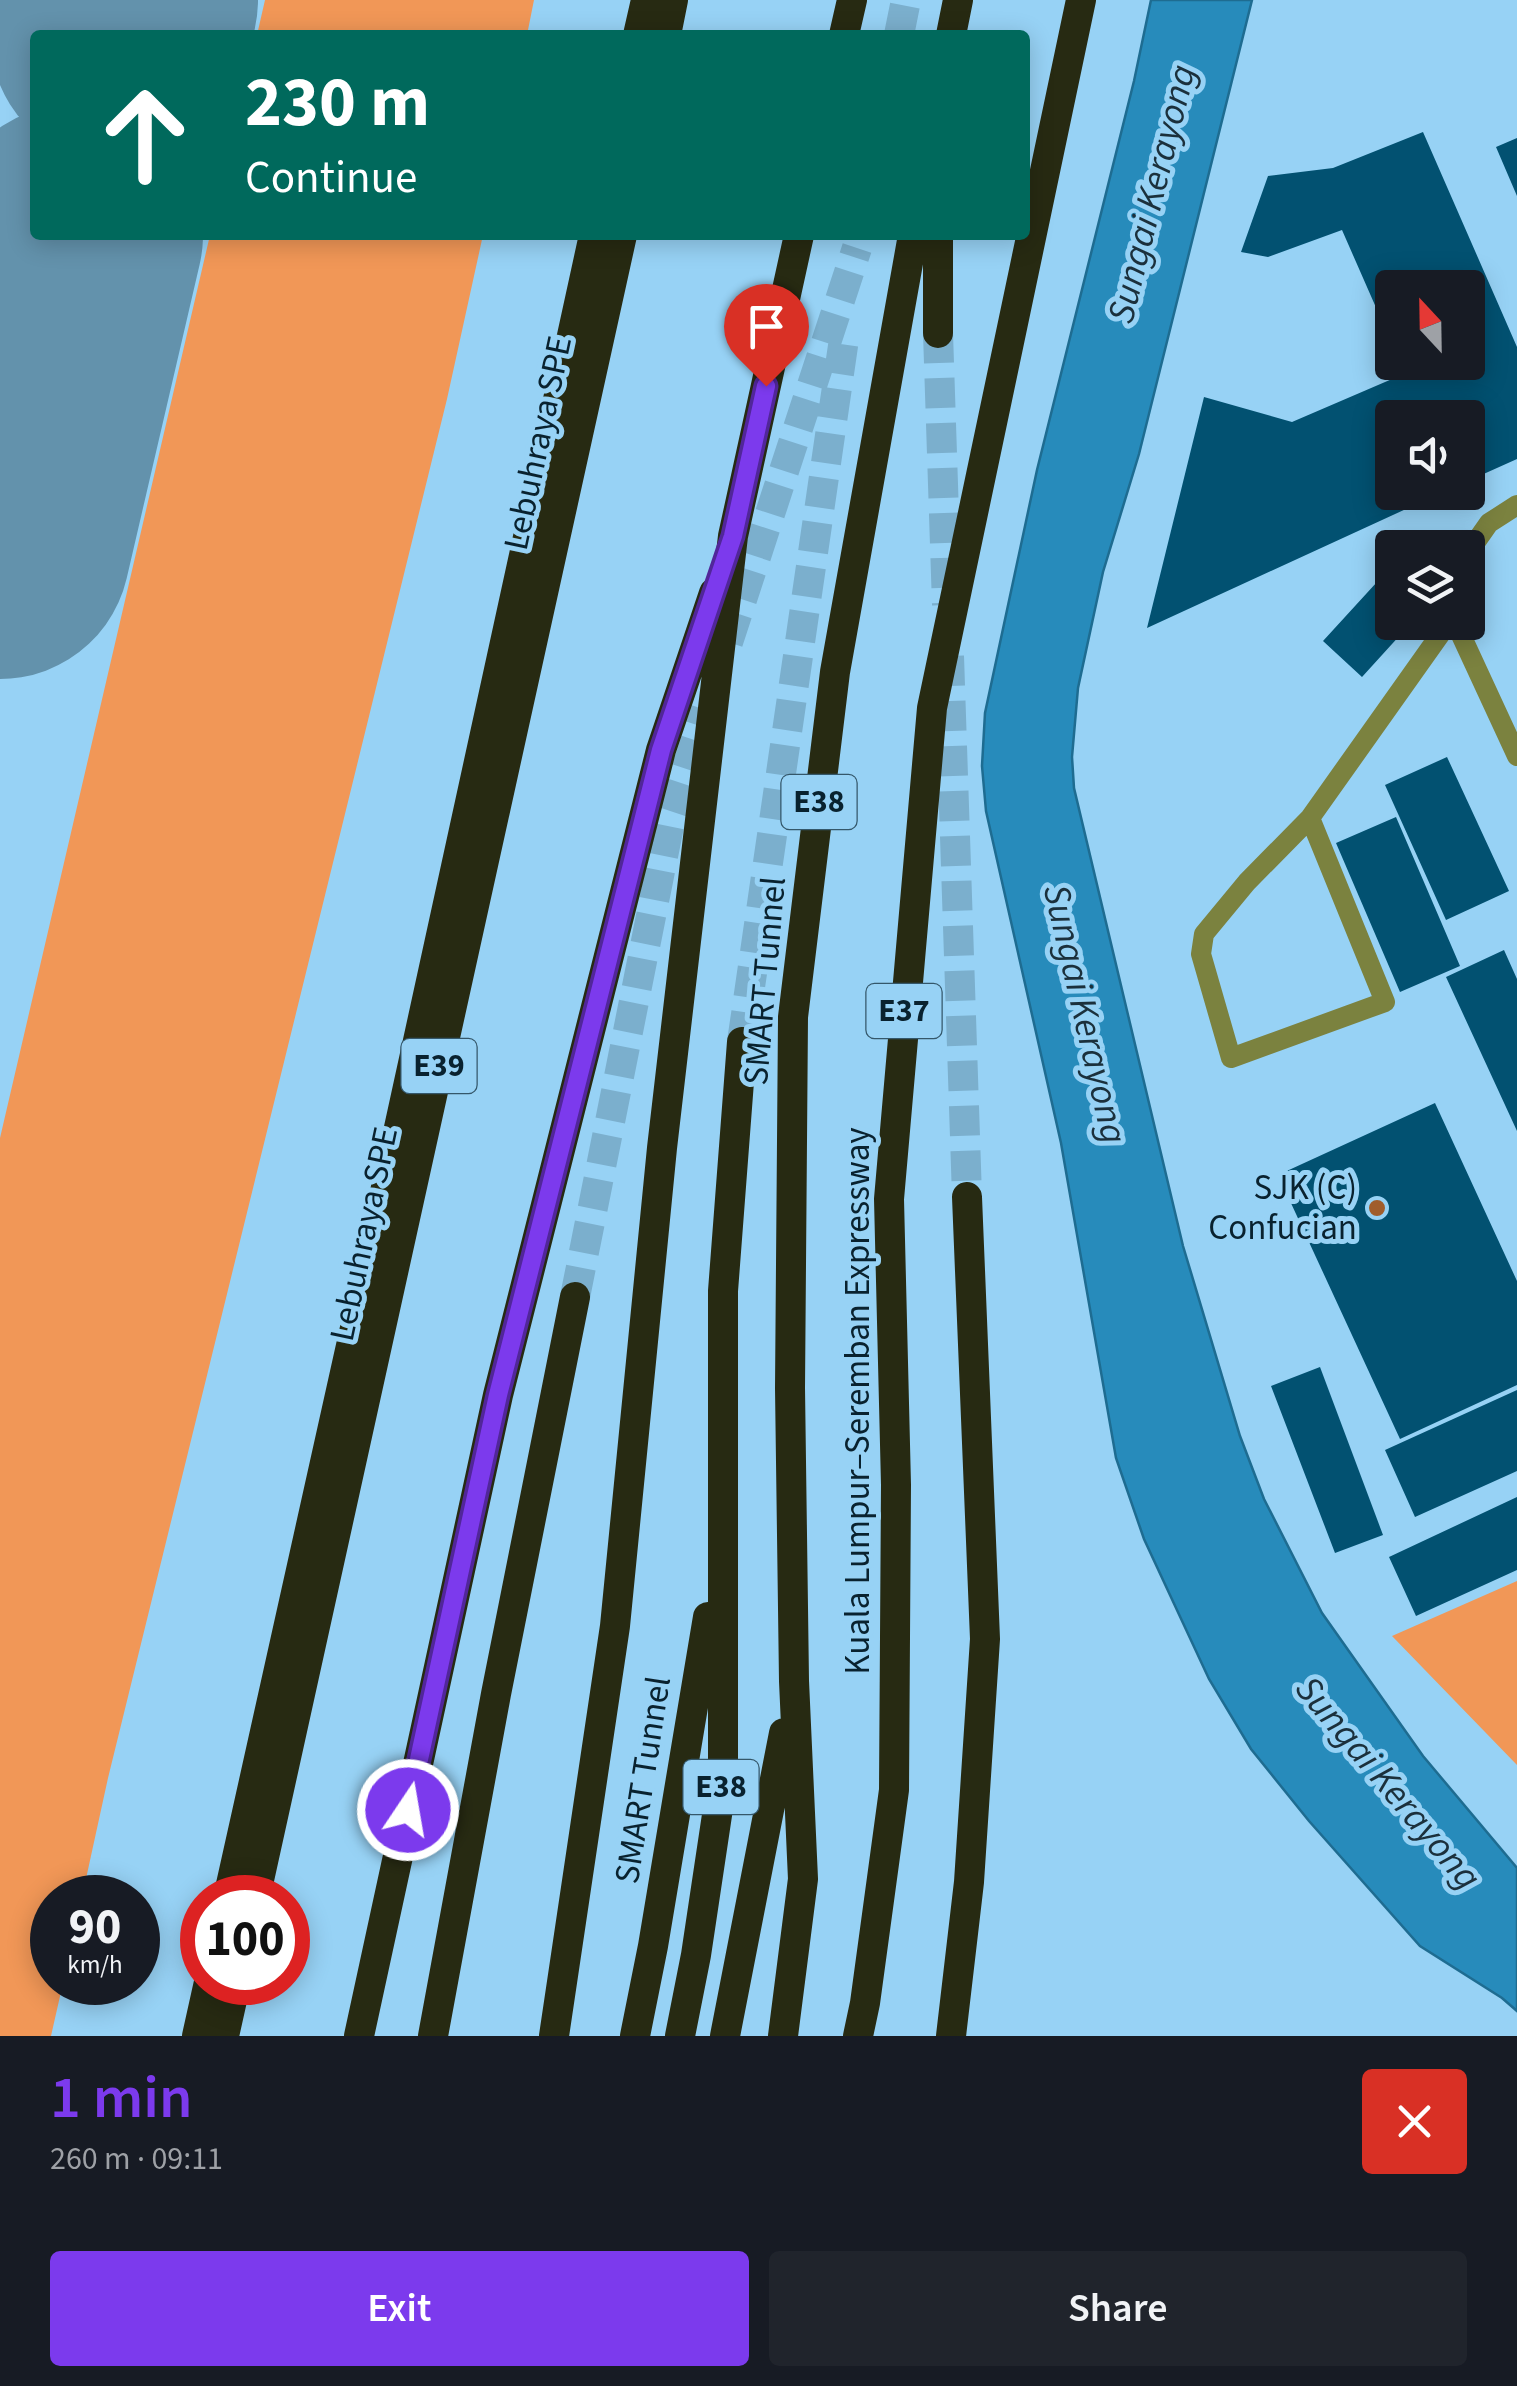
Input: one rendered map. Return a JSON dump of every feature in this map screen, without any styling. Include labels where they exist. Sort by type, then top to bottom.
[{"type":"highway","points":[[639,30],[646,0]]},
{"type":"highway","points":[[667,30],[673,0]]},
{"type":"highway","points":[[845,30],[852,0]]},
{"type":"highway","points":[[952,30],[958,0]]},
{"type":"highway","name":"Kuala Lumpur–Seremban Expressway","points":[[1030,239],[1080,0]]},
{"type":"highway","name":"Lebuhraya SPE","points":[[233,1875],[593,240]]},
{"type":"highway","name":"Lebuhraya SPE","points":[[260,1875],[621,240]]},
{"type":"highway","points":[[554,2036],[616,1626],[662,1148],[733,536],[798,240]]},
{"type":"highway","name":"SMART Tunnel","points":[[783,2036],[803,1879],[794,1680],[790,1388],[794,1016],[835,672],[912,240]]},
{"type":"highway","points":[[938,240],[938,333]]},
{"type":"highway","name":"Kuala Lumpur–Seremban Expressway","points":[[858,2036],[894,1790],[896,1484],[889,1200],[932,708],[1030,240]]},
{"type":"highway","points":[[359,2036],[498,1395],[661,750],[733,536]]},
{"type":"highway","name":"SMART Tunnel","points":[[680,2036],[723,1775],[723,1292],[742,1042]]},
{"type":"highway","points":[[951,2036],[968,1882],[985,1639],[968,1198]]},
{"type":"highway","points":[[433,2036],[575,1296]]},
{"type":"highway","name":"SMART Tunnel","points":[[635,2036],[654,1946],[721,1535]]},
{"type":"highway","name":"SMART Tunnel","points":[[725,2036],[794,1680]]},
{"type":"highway","points":[[197,2036],[204,2005]]},
{"type":"highway","points":[[224,2036],[231,2005]]},
{"type":"street","points":[[1484,530],[1517,505]]},
{"type":"street","points":[[1310,818],[1385,1002],[1231,1058],[1201,954],[1204,934],[1310,818],[1439,640]]},
{"type":"street","points":[[1461,640],[1517,756]]},
{"type":"shaded area","points":[[265,0],[534,0],[528,30],[258,30]]},
{"type":"shaded area","points":[[209,240],[482,240],[447,399],[87,1875],[30,1875],[30,2005],[58,2005],[51,2036],[0,2036],[0,1138]]},
{"type":"shaded area","points":[[1517,1581],[1517,1765],[1392,1636]]},
{"type":"water","name":"Sungai Kerayong","points":[[1151,0],[1252,0],[1139,454],[1103,572],[1078,688],[1072,757],[1074,788],[1183,1246],[1240,1436],[1264,1499],[1322,1613],[1423,1756],[1517,1868],[1517,2011],[1420,1946],[1251,1749],[1209,1679],[1144,1539],[1116,1458],[1061,1143],[986,811],[982,766],[985,713],[1037,470]]},
{"type":"building","points":[[1423,132],[1483,270],[1375,270],[1375,305],[1342,230],[1268,257],[1241,252],[1268,176],[1333,168]]},
{"type":"building","points":[[1517,138],[1517,196],[1496,147]]},
{"type":"building","points":[[1485,274],[1517,347],[1517,459],[1485,473],[1485,400],[1375,400],[1375,510],[1404,510],[1147,628],[1204,397],[1292,422],[1390,380],[1485,380]]},
{"type":"building","points":[[1375,584],[1375,640],[1396,640],[1362,677],[1323,641]]},
{"type":"building","points":[[1447,757],[1509,891],[1446,920],[1385,785]]},
{"type":"building","points":[[1396,817],[1460,966],[1400,992],[1336,843]]},
{"type":"building","points":[[1504,950],[1517,979],[1517,1131],[1446,977]]},
{"type":"building","points":[[1435,1103],[1517,1281],[1517,1385],[1400,1439],[1278,1175]]},
{"type":"building","points":[[1320,1367],[1383,1535],[1335,1553],[1271,1386]]},
{"type":"building","points":[[1517,1390],[1517,1471],[1415,1517],[1385,1450]]},
{"type":"building","points":[[1517,1497],[1517,1570],[1416,1616],[1389,1557]]},
{"type":"runway","points":[[121,30],[128,0]]},
{"type":"runway","points":[[0,549],[72,240]]},
{"type":"tunnel","points":[[900,30],[906,0]]},
{"type":"tunnel","points":[[728,642],[857,248]]},
{"type":"tunnel","points":[[742,1042],[845,332]]},
{"type":"tunnel","points":[[938,333],[947,605]]},
{"type":"tunnel","points":[[949,656],[967,1197]]},
{"type":"tunnel","points":[[575,1297],[671,816],[706,710]]},
{"type":"place","name":"SJK (C) Confucian","points":[[1377,1208]]},
{"type":"route","points":[[408,1810],[498,1395],[661,750],[733,536],[766,386]]}]
